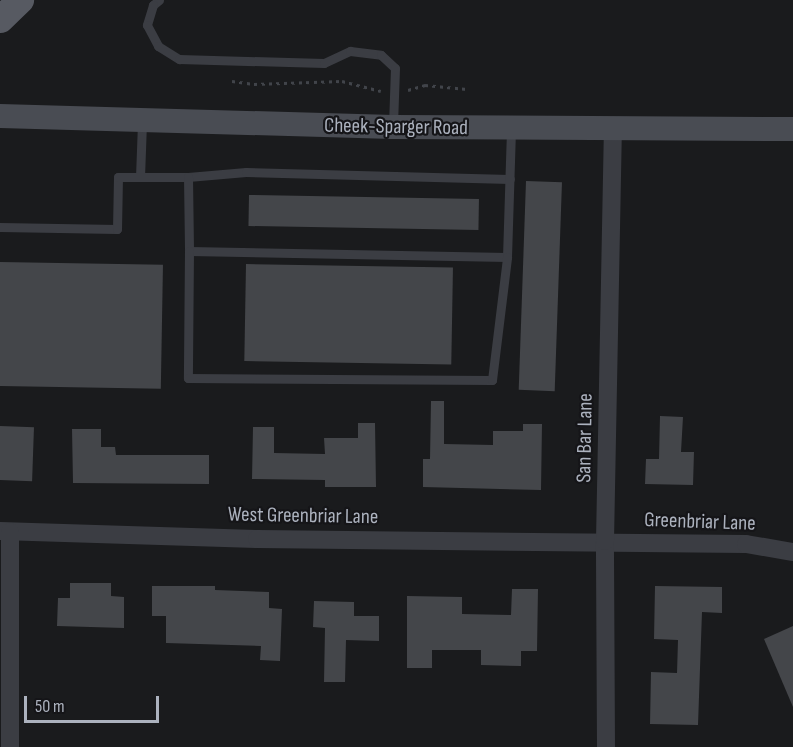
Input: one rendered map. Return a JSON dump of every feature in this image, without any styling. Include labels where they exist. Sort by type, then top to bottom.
[{"type":"main road","points":[[0,19],[20,0]]},
{"type":"main road","name":"Cheek-Sparger Road","points":[[0,116],[142,122],[393,127],[793,129]]},
{"type":"street","name":"San Bar Lane","points":[[606,747],[605,541],[613,129]]},
{"type":"street","name":"West Greenbriar Lane","points":[[5,532],[257,539],[605,541]]},
{"type":"street","points":[[5,532],[10,747]]},
{"type":"street","name":"Greenbriar Lane","points":[[605,541],[746,544],[793,552]]},
{"type":"lane","points":[[159,0],[153,5],[147,25],[158,46],[179,59],[324,63],[350,51],[381,55],[395,68],[393,127]]},
{"type":"lane","points":[[140,177],[142,122]]},
{"type":"lane","points":[[188,177],[188,378],[492,380],[507,257],[512,128]]},
{"type":"lane","points":[[0,227],[117,229],[118,177],[188,177],[246,172],[510,179]]},
{"type":"lane","points":[[189,251],[507,257]]},
{"type":"path","points":[[232,81],[254,84],[342,81],[383,92],[425,85],[467,89]]},
{"type":"building","points":[[526,181],[562,182],[555,391],[519,390]]},
{"type":"building","points":[[249,195],[479,199],[478,230],[248,226]]},
{"type":"building","points":[[0,262],[163,265],[161,389],[0,386]]},
{"type":"building","points":[[246,264],[453,268],[451,365],[244,361]]},
{"type":"building","points":[[431,401],[444,401],[444,444],[493,445],[493,431],[523,431],[523,424],[542,424],[541,490],[423,487],[423,459],[430,459]]},
{"type":"building","points":[[660,416],[683,417],[681,452],[694,452],[693,485],[645,484],[646,459],[659,459]]},
{"type":"building","points":[[358,423],[375,423],[376,487],[325,487],[325,480],[252,479],[253,427],[274,427],[274,453],[325,454],[324,438],[358,438]]},
{"type":"building","points":[[0,426],[34,427],[32,481],[0,480]]},
{"type":"building","points":[[72,429],[101,429],[101,447],[115,447],[116,455],[209,455],[209,484],[73,483]]},
{"type":"building","points":[[70,583],[111,583],[111,596],[124,597],[124,628],[57,626],[58,598],[70,598]]},
{"type":"building","points":[[152,586],[215,586],[215,590],[269,592],[269,608],[282,609],[280,661],[260,660],[261,646],[166,643],[166,616],[152,616]]},
{"type":"building","points":[[655,586],[722,587],[722,613],[702,612],[698,725],[650,724],[651,672],[677,673],[678,640],[654,639]]},
{"type":"building","points":[[512,589],[538,589],[537,651],[521,651],[521,666],[481,665],[481,650],[432,650],[432,668],[407,668],[407,596],[462,597],[462,614],[511,615]]},
{"type":"building","points":[[314,601],[354,602],[354,616],[379,616],[379,641],[346,640],[345,682],[324,682],[325,628],[313,627]]},
{"type":"building","points":[[793,626],[793,707],[764,639]]}]
